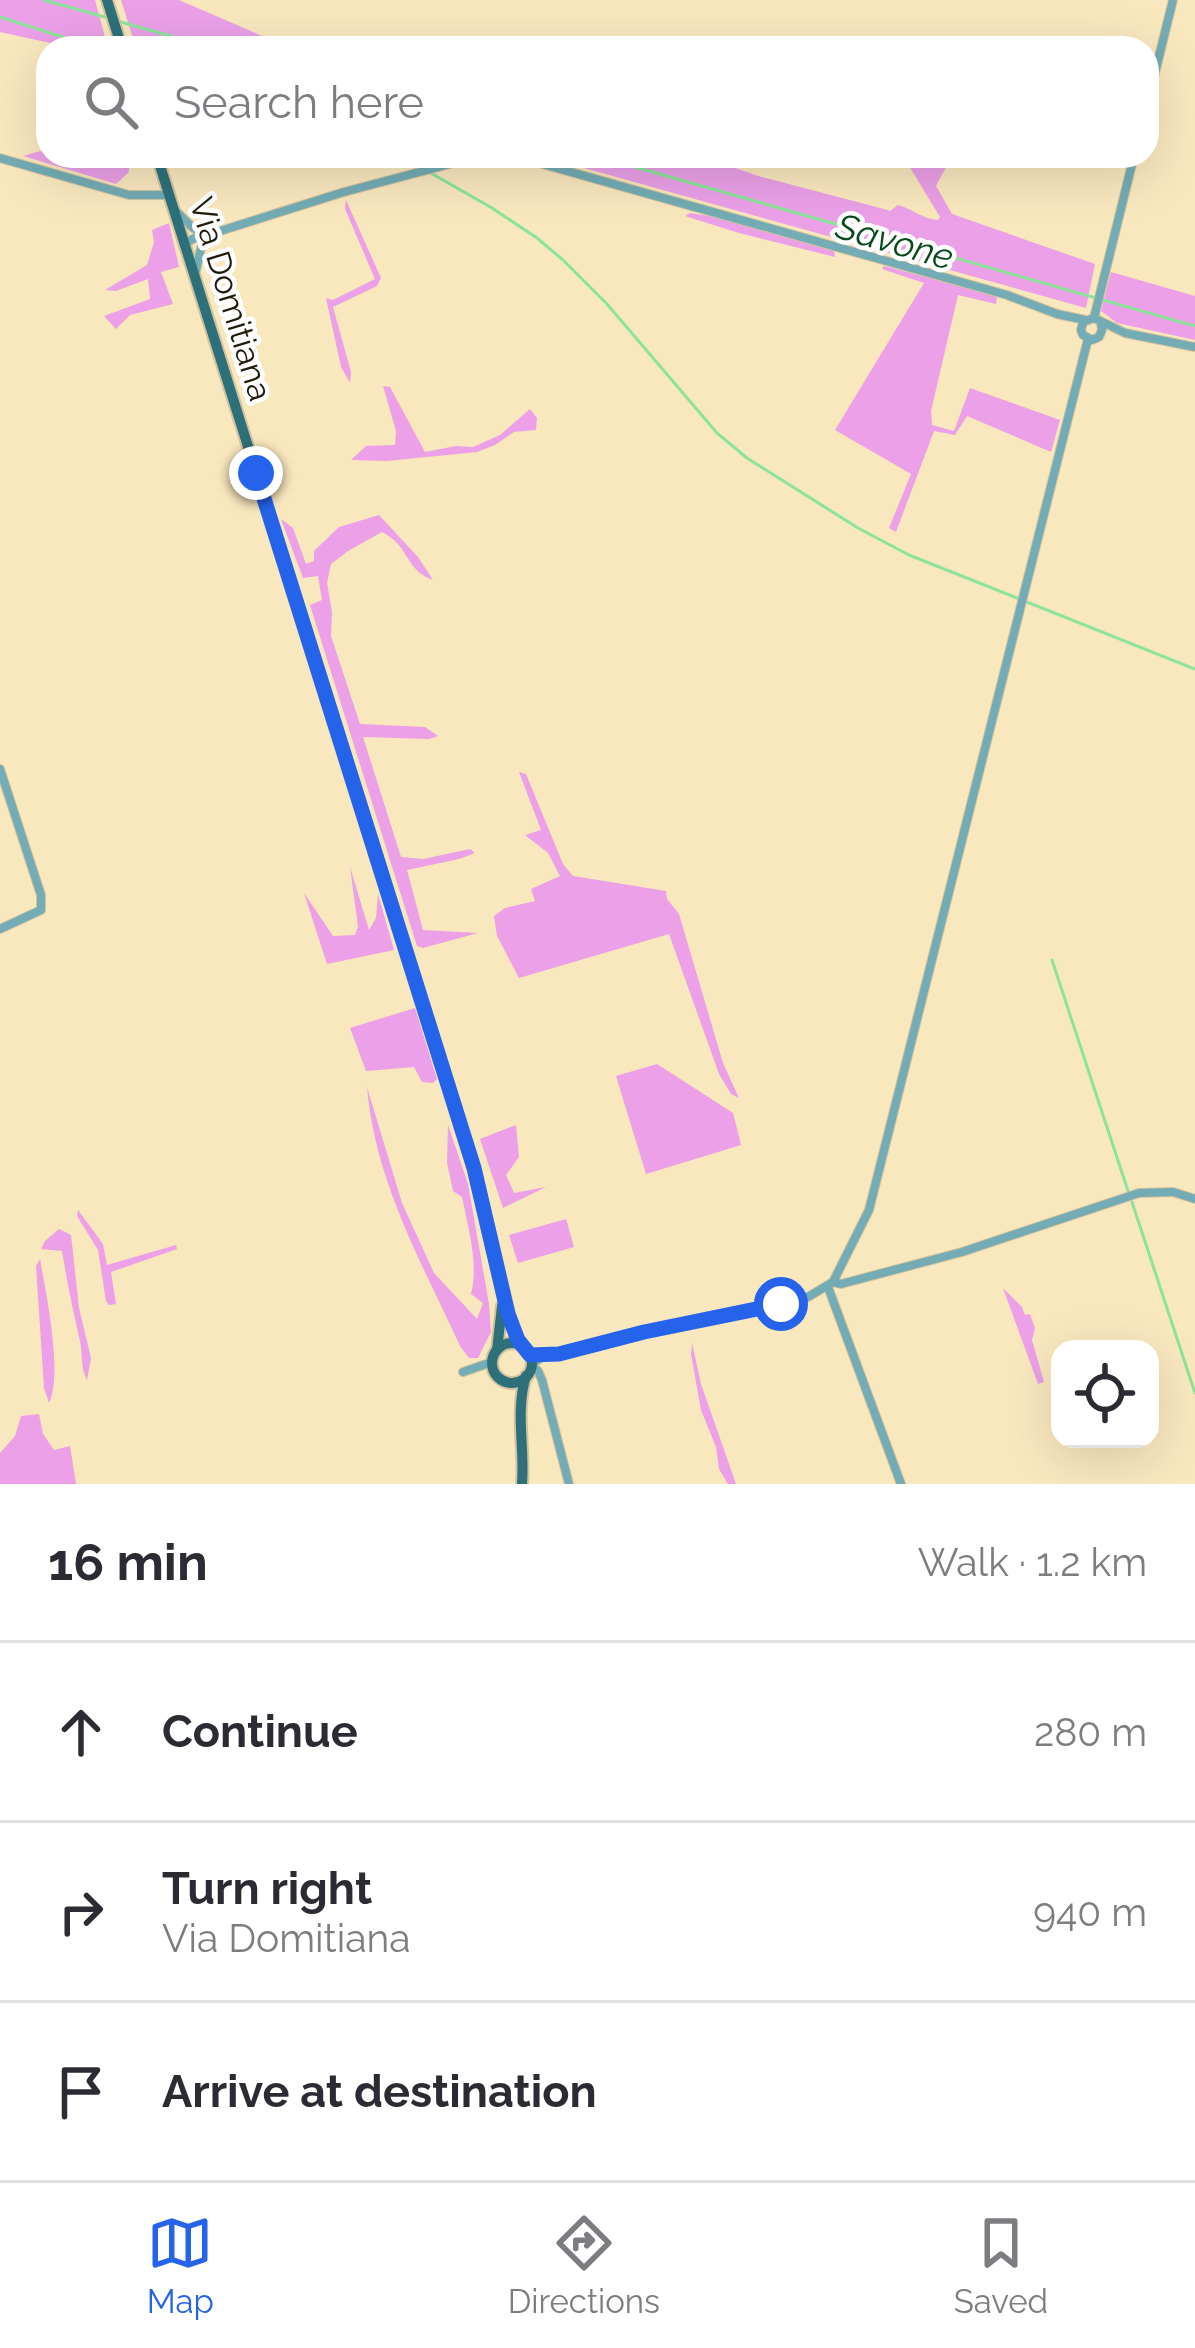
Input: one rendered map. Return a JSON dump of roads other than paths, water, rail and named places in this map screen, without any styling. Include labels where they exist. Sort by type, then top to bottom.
[{"type":"main road","points":[[107,0],[118,36]]},
{"type":"main road","name":"Via Domitiana","points":[[161,168],[474,1168],[514,1330],[531,1360],[521,1423],[522,1484]]},
{"type":"main road","name":"Via Domitiana","points":[[502,1285],[496,1366],[521,1423]]},
{"type":"main road","points":[[506,1344],[531,1360],[518,1382],[496,1366],[506,1344]]},
{"type":"street","points":[[1159,57],[1173,0]]},
{"type":"street","points":[[0,158],[129,194],[170,194]]},
{"type":"street","points":[[185,243],[432,168]]},
{"type":"street","points":[[556,168],[1006,295],[1058,314],[1094,318],[1125,333],[1195,347]]},
{"type":"street","points":[[1090,336],[1102,330],[1094,318],[1131,168]]},
{"type":"street","points":[[174,208],[183,220],[210,234]]},
{"type":"street","points":[[196,272],[210,234]]},
{"type":"street","points":[[1058,314],[1090,336],[1125,333]]},
{"type":"street","points":[[901,1484],[830,1285],[869,1210],[1090,336],[1082,324],[1094,318]]},
{"type":"street","points":[[0,769],[41,895],[41,910],[0,928]]},
{"type":"street","points":[[569,1484],[542,1380],[531,1360],[781,1304],[830,1285],[962,1252],[1139,1193],[1173,1192],[1195,1199]]},
{"type":"street","points":[[463,1372],[496,1366]]},
{"type":"waterway","name":"Savone","points":[[44,0],[108,18]]},
{"type":"waterway","points":[[0,17],[59,36]]},
{"type":"waterway","name":"Savone","points":[[117,21],[171,36]]},
{"type":"waterway","name":"Savone","points":[[638,168],[1195,326]]},
{"type":"waterway","points":[[429,172],[492,208],[563,260],[607,304],[717,433],[747,458],[909,555],[1195,669]]},
{"type":"waterway","points":[[1052,960],[1128,1191]]},
{"type":"waterway","points":[[1132,1202],[1195,1393]]}]
